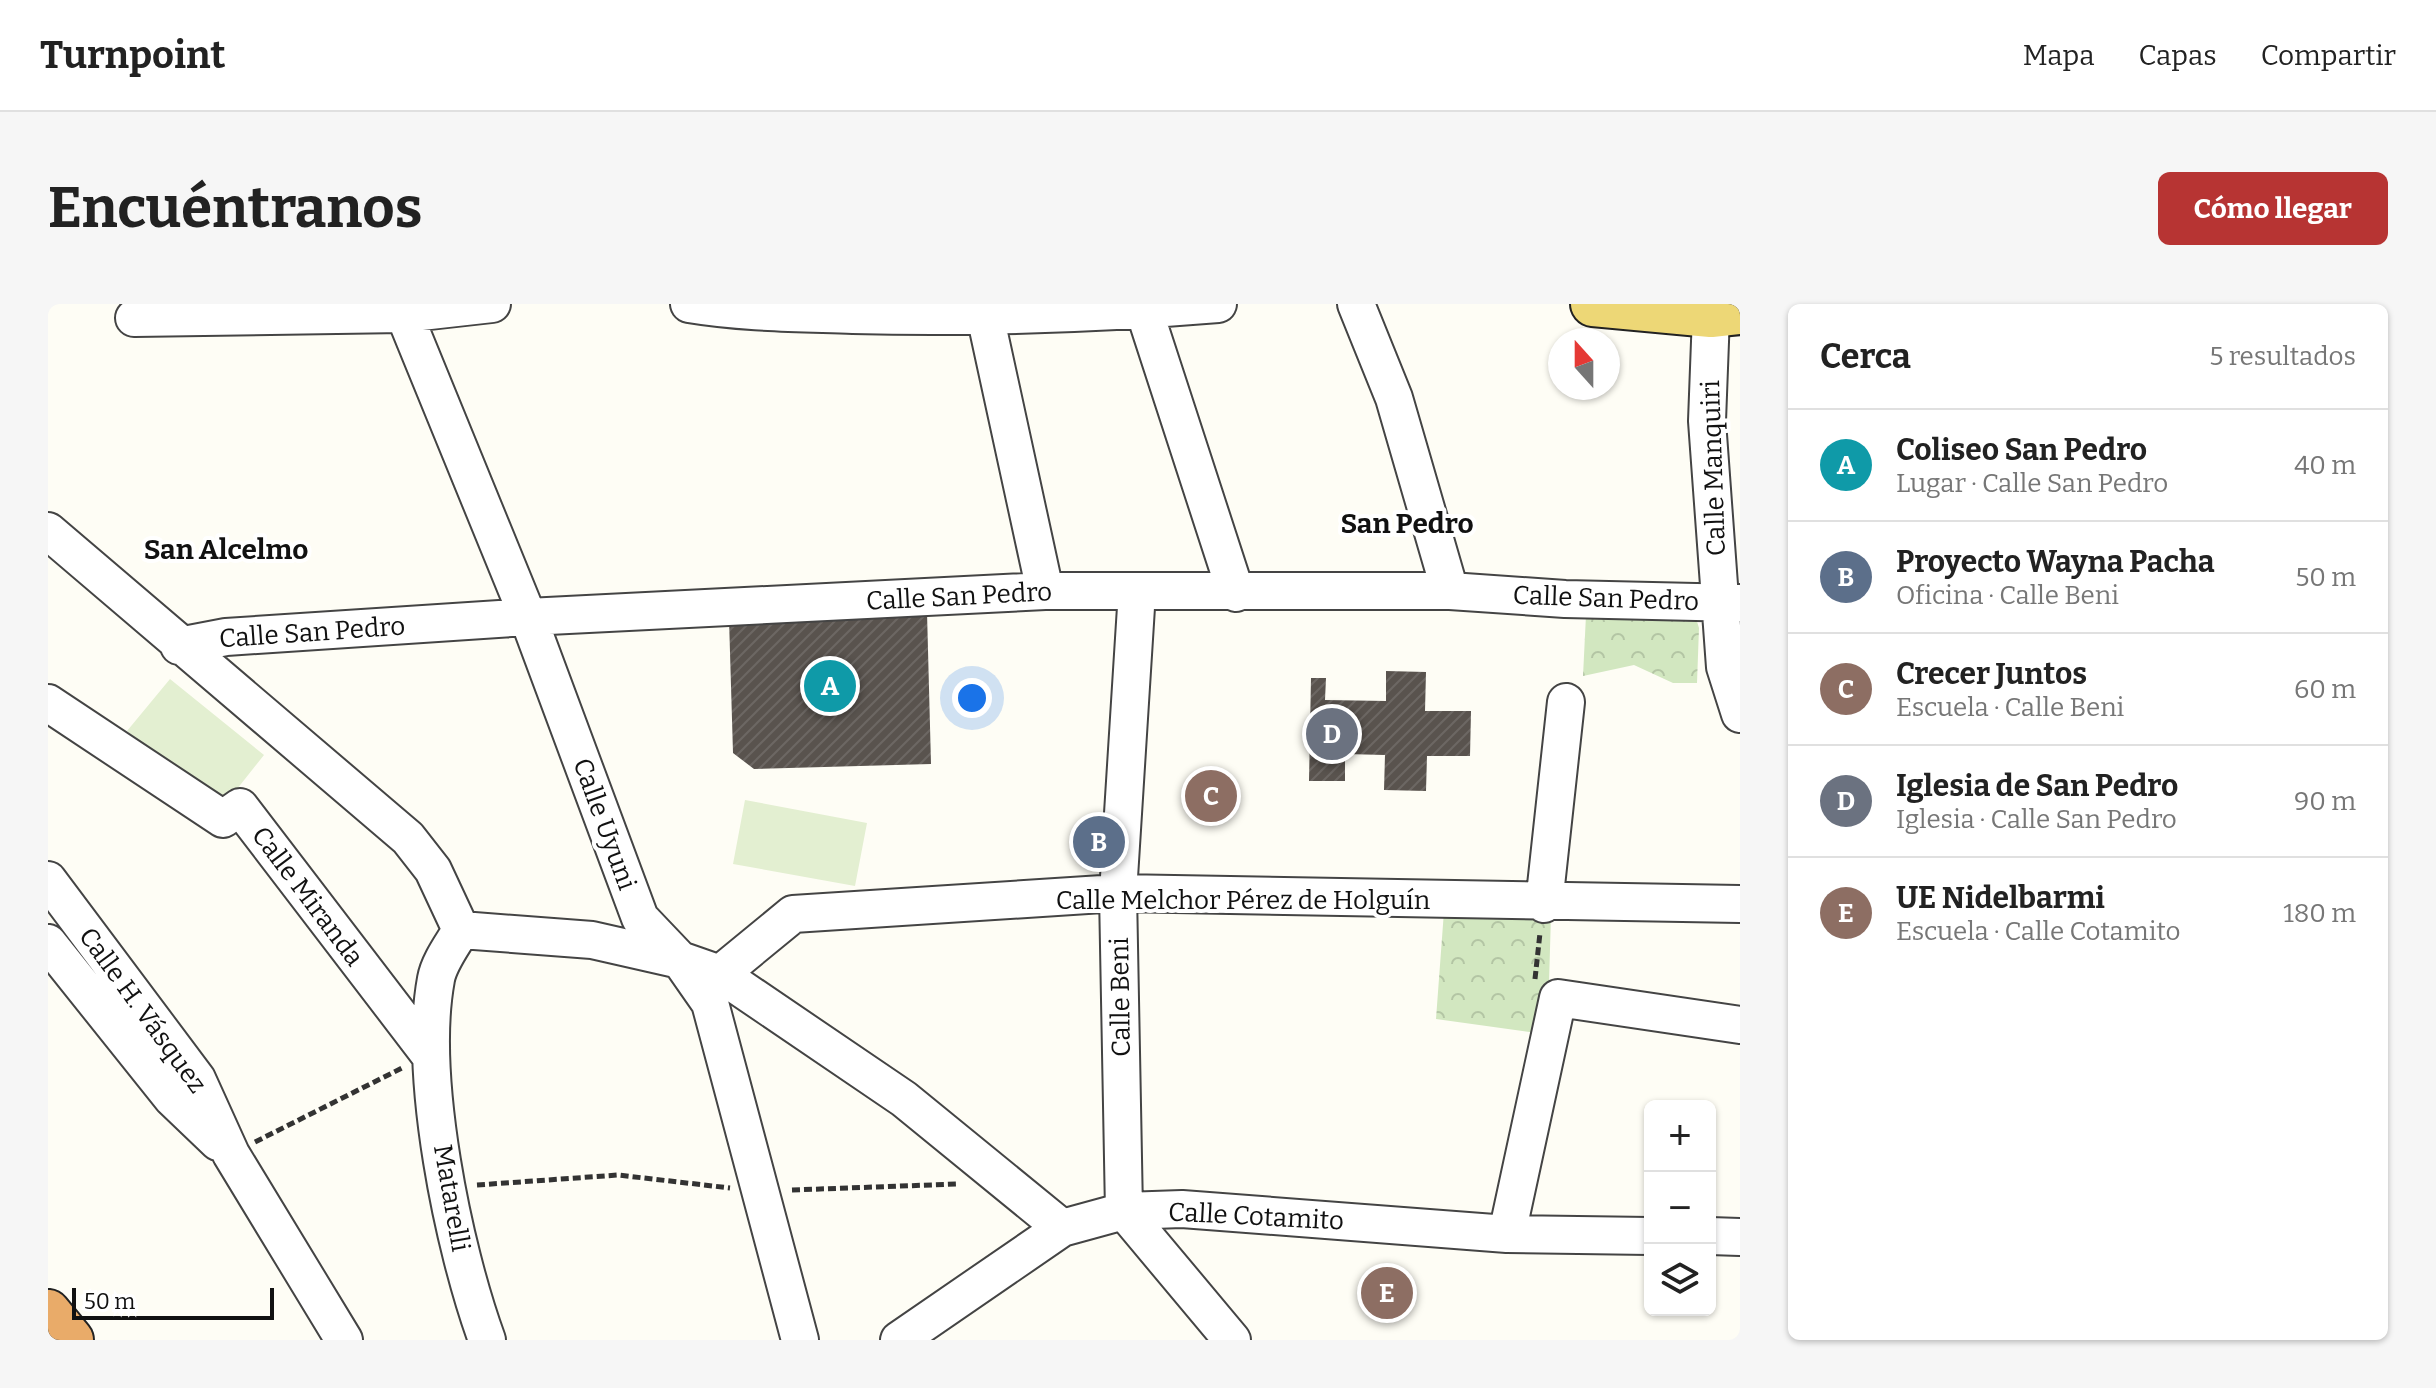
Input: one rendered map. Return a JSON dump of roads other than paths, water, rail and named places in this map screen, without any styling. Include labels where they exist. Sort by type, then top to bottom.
[{"type":"highway","points":[[48,1312],[71,1340]]},
{"type":"main road","points":[[1593,304],[1726,313]]},
{"type":"street","points":[[134,318],[492,304]]},
{"type":"street","points":[[701,305],[919,310],[985,315],[1218,304]]},
{"type":"street","points":[[1356,304],[1394,398],[1450,591]]},
{"type":"street","points":[[1144,307],[1236,593]]},
{"type":"street","name":"Calle Uyuni","points":[[401,309],[528,617],[640,918],[680,960],[710,1003],[800,1340]]},
{"type":"street","name":"Calle Manquiri","points":[[1726,313],[1707,421],[1730,603],[1725,667],[1740,714]]},
{"type":"street","points":[[985,315],[1045,591]]},
{"type":"street","points":[[48,531],[179,646],[408,838],[433,870],[461,930],[592,940],[680,960],[720,974],[904,1099],[1062,1228]]},
{"type":"street","name":"Calle San Pedro","points":[[179,646],[226,637],[528,617],[1045,591],[1450,591],[1565,599],[1730,603]]},
{"type":"street","name":"Calle Beni","points":[[1124,1211],[1118,893],[1137,591]]},
{"type":"street","points":[[1544,904],[1566,702]]},
{"type":"street","name":"Calle Miranda","points":[[48,703],[223,819],[240,807],[429,1054]]},
{"type":"street","name":"Calle H. Vásquez","points":[[48,880],[197,1079],[231,1154]]},
{"type":"street","name":"Calle Melchor Pérez de Holguín","points":[[720,974],[793,914],[1118,893],[1544,904],[1740,904]]},
{"type":"street","name":"Matarelli","points":[[461,930],[436,976],[429,1054],[448,1187],[469,1290],[487,1340]]},
{"type":"street","name":"Calle H. Vásquez","points":[[48,943],[172,1098],[231,1154]]},
{"type":"street","points":[[1507,1234],[1558,998],[1740,1025]]},
{"type":"street","points":[[231,1154],[344,1340]]},
{"type":"street","name":"Calle Cotamito","points":[[899,1340],[1062,1228],[1124,1211],[1182,1209],[1507,1234],[1644,1236]]},
{"type":"street","points":[[1124,1211],[1230,1339]]},
{"type":"street","points":[[1716,1236],[1740,1237]]},
{"type":"place","name":"Coliseo San Pedro","points":[[830,686]]},
{"type":"place","name":"Iglesia de San Pedro","points":[[1332,734]]},
{"type":"place","name":"Crecer Juntos","points":[[1211,796]]},
{"type":"place","name":"Proyecto Wayna Pacha","points":[[1099,842]]},
{"type":"place","name":"UE Nidelbarmi","points":[[1387,1293]]},
{"type":"district","name":"San Pedro","points":[[1407,523]]},
{"type":"district","name":"San Alcelmo","points":[[226,549]]}]
